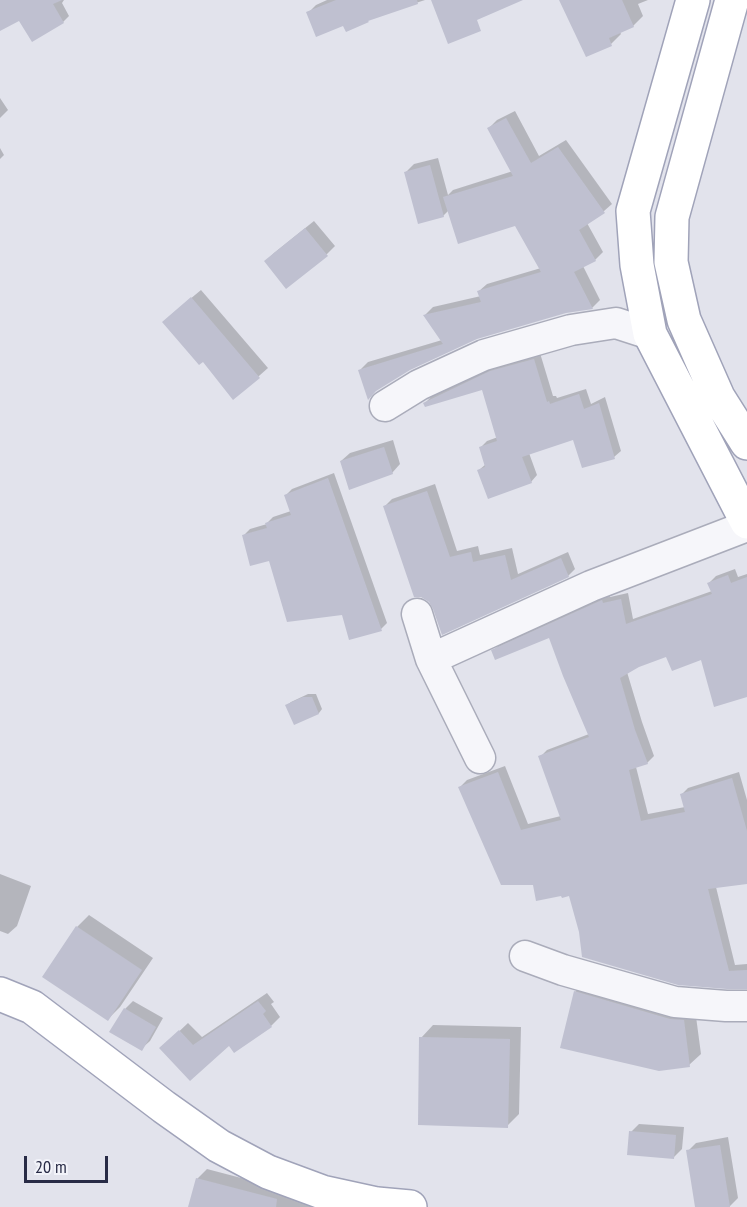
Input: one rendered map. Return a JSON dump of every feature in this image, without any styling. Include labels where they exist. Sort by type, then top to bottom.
[{"type":"main road","points":[[693,0],[633,211],[637,265],[650,334],[747,524]]},
{"type":"main road","points":[[732,0],[672,217],[671,262],[684,320],[718,397],[747,443]]},
{"type":"main road","points":[[0,994],[32,1007],[219,1146],[268,1172],[321,1199],[410,1207]]},
{"type":"street","points":[[385,406],[419,385],[484,355],[571,330],[616,323],[650,334]]},
{"type":"street","points":[[431,660],[591,586],[747,524]]},
{"type":"street","points":[[417,614],[431,660],[480,758]]},
{"type":"street","points":[[525,956],[563,970],[675,1002],[747,1006]]},
{"type":"building","points":[[0,0],[62,0],[53,4],[64,23],[32,42],[19,21],[0,31]]},
{"type":"building","points":[[336,0],[417,0],[418,4],[368,21],[346,32],[343,26],[316,37],[306,12]]},
{"type":"building","points":[[431,0],[523,0],[477,20],[481,31],[448,44]]},
{"type":"building","points":[[559,0],[622,0],[634,27],[609,38],[612,46],[586,57]]},
{"type":"building","points":[[506,118],[531,163],[558,147],[605,213],[579,230],[596,261],[574,272],[593,309],[566,313],[477,339],[410,370],[376,391],[368,400],[358,370],[443,344],[423,315],[481,302],[477,291],[541,272],[515,226],[458,244],[443,197],[513,176],[487,128]]},
{"type":"building","points":[[430,165],[444,217],[418,224],[404,172]]},
{"type":"building","points":[[305,228],[328,256],[286,289],[264,261]]},
{"type":"building","points":[[191,297],[260,378],[233,400],[203,362],[199,365],[162,322]]},
{"type":"building","points":[[534,359],[547,402],[549,401],[550,404],[579,394],[584,409],[599,403],[615,459],[582,468],[573,440],[522,457],[532,483],[488,499],[477,470],[485,467],[479,447],[497,441],[482,390],[425,407],[423,403],[490,371]]},
{"type":"building","points":[[384,447],[393,474],[349,490],[340,461]]},
{"type":"building","points":[[328,478],[382,631],[349,640],[342,615],[287,622],[269,561],[250,566],[242,535],[267,528],[265,523],[291,515],[284,495]]},
{"type":"building","points":[[427,491],[450,557],[471,552],[473,562],[505,555],[511,580],[561,558],[569,577],[442,635],[429,602],[421,597],[414,597],[383,506]]},
{"type":"building","points":[[728,575],[731,583],[747,577],[747,697],[714,707],[701,660],[672,671],[666,657],[639,667],[620,678],[635,730],[648,764],[629,770],[641,821],[685,812],[680,794],[732,778],[747,831],[747,884],[708,889],[729,971],[747,970],[747,989],[678,985],[582,957],[579,932],[569,896],[536,901],[533,885],[501,885],[458,787],[498,772],[521,830],[561,820],[538,756],[589,737],[549,638],[495,660],[491,650],[602,600],[603,603],[621,599],[626,624],[712,594],[707,583]]},
{"type":"building","points":[[303,697],[312,697],[319,714],[294,725],[285,705]]},
{"type":"building","points":[[76,926],[142,970],[108,1021],[42,977]]},
{"type":"building","points":[[574,991],[670,1019],[684,1020],[690,1067],[659,1071],[560,1048]]},
{"type":"building","points":[[258,1001],[266,1011],[263,1014],[272,1027],[234,1053],[229,1046],[190,1081],[159,1048],[179,1030],[193,1045]]},
{"type":"building","points":[[124,1008],[156,1027],[142,1051],[109,1032]]},
{"type":"building","points":[[419,1037],[510,1039],[508,1128],[418,1125]]},
{"type":"building","points":[[629,1131],[676,1135],[674,1159],[627,1155]]},
{"type":"building","points":[[720,1145],[730,1207],[695,1207],[686,1150]]},
{"type":"building","points":[[196,1178],[277,1199],[276,1207],[188,1207]]}]
